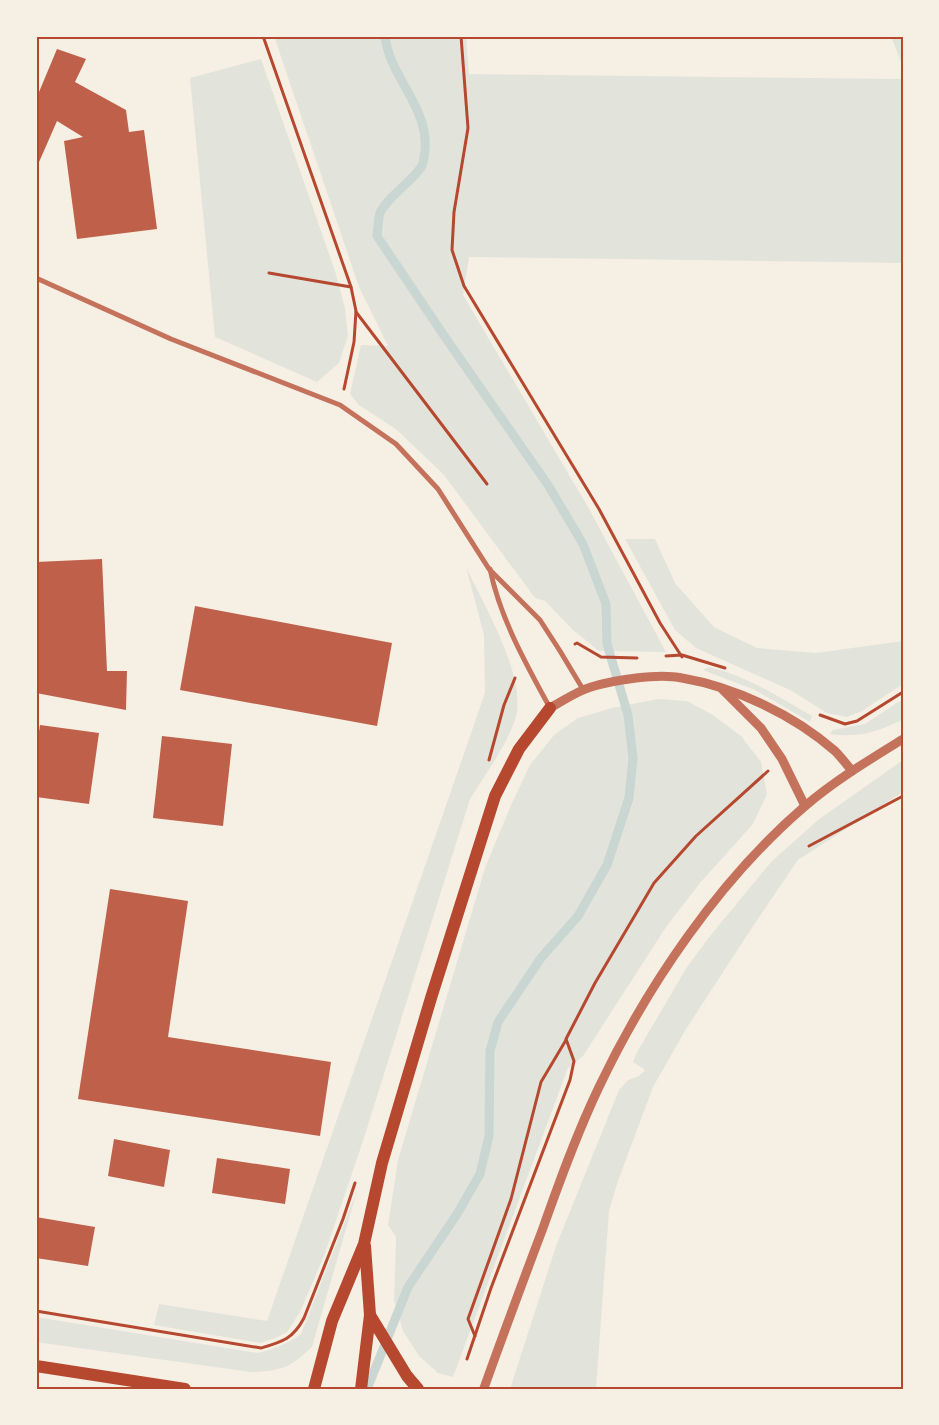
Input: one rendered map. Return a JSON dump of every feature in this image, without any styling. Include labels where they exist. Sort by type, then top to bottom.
[{"type":"main road","points":[[314,1389],[332,1321],[364,1244],[382,1163],[431,998],[495,796],[519,750],[550,708]]},
{"type":"main road","points":[[361,1389],[370,1315],[364,1244]]},
{"type":"main road","points":[[370,1315],[407,1376],[418,1389]]},
{"type":"main road","points":[[36,1366],[184,1389]]},
{"type":"street","points":[[36,278],[171,339],[340,404],[396,444],[438,489],[489,569],[540,620],[587,689]]},
{"type":"street","points":[[489,569],[495,593],[529,670],[550,708],[587,689],[645,676],[680,677],[719,687],[764,704],[837,752],[852,772]]},
{"type":"street","points":[[719,687],[761,728],[782,759],[805,806]]},
{"type":"street","points":[[484,1388],[563,1172],[598,1088],[624,1038],[683,942],[723,890],[762,847],[805,806],[852,772],[903,740]]},
{"type":"path","points":[[263,36],[351,287],[356,311],[354,342],[340,404]]},
{"type":"path","points":[[461,36],[468,128],[454,212],[452,250],[464,286],[598,509],[660,624],[682,655],[680,677]]},
{"type":"path","points":[[269,273],[351,287]]},
{"type":"path","points":[[356,311],[487,484]]},
{"type":"path","points":[[560,650],[577,643],[601,657],[623,658]]},
{"type":"path","points":[[487,767],[504,706],[515,678],[529,670]]},
{"type":"path","points":[[821,715],[845,724],[857,721],[903,692]]},
{"type":"path","points":[[475,1336],[468,1319],[511,1199],[541,1082],[595,983],[654,883],[696,836],[782,759]]},
{"type":"path","points":[[809,846],[903,796]]},
{"type":"path","points":[[467,1360],[570,1080],[574,1061],[566,1039]]},
{"type":"path","points":[[36,1311],[261,1348],[278,1343],[290,1337],[298,1329],[304,1318],[356,1181]]},
{"type":"shaded area","points":[[274,36],[466,36],[469,74],[903,79],[903,263],[469,257],[463,295],[588,507],[666,652],[599,651],[573,630],[545,601],[535,598],[444,475],[397,430],[359,405],[350,394],[361,345],[388,346],[359,287]]},
{"type":"shaded area","points":[[891,36],[903,36],[903,67]]},
{"type":"shaded area","points":[[261,59],[335,271],[345,308],[348,336],[339,363],[317,382],[215,337],[190,78]]},
{"type":"shaded area","points":[[625,539],[655,539],[675,583],[714,627],[757,648],[816,653],[903,641],[903,684],[862,711],[847,717],[827,713],[790,690],[696,648],[675,630]]},
{"type":"shaded area","points":[[466,567],[493,621],[510,664],[516,684],[518,703],[515,720],[501,750],[470,799],[364,1138],[324,1256],[300,1312],[287,1332],[276,1338],[261,1343],[154,1325],[159,1304],[267,1321],[485,693],[484,635]]},
{"type":"shaded area","points":[[709,667],[750,681],[812,716],[810,722],[755,690],[703,670]]},
{"type":"shaded area","points":[[658,699],[687,701],[713,715],[741,736],[761,762],[767,794],[753,824],[700,883],[666,927],[583,1056],[568,1068],[453,1377],[438,1373],[419,1356],[403,1331],[394,1300],[396,1237],[388,1225],[398,1160],[485,868],[530,765],[554,735],[578,718],[612,708]]},
{"type":"shaded area","points":[[903,699],[903,719],[894,724],[868,733],[850,735],[830,734],[833,730],[865,724]]},
{"type":"shaded area","points":[[903,760],[903,792],[798,860],[686,1029],[653,1087],[618,1181],[609,1211],[596,1389],[510,1389],[556,1246],[619,1090],[628,1080],[639,1076],[645,1070],[633,1062],[637,1052],[687,967],[771,862],[818,820]]},
{"type":"shaded area","points":[[357,1191],[312,1347],[291,1364],[270,1371],[251,1372],[36,1342],[36,1317],[257,1353],[275,1348],[301,1334]]},
{"type":"building","points":[[57,49],[86,59],[75,82],[126,110],[129,132],[144,130],[157,229],[77,239],[64,141],[83,137],[57,121],[36,169],[36,90],[39,92]]},
{"type":"building","points":[[102,559],[107,671],[127,671],[126,710],[36,693],[36,562]]},
{"type":"building","points":[[195,606],[392,643],[377,726],[180,690]]},
{"type":"building","points":[[40,725],[99,733],[89,804],[36,797],[36,751]]},
{"type":"building","points":[[162,736],[232,744],[223,826],[153,818]]},
{"type":"building","points":[[110,889],[188,901],[168,1037],[331,1062],[320,1136],[78,1099]]},
{"type":"building","points":[[114,1139],[170,1150],[164,1187],[108,1176]]},
{"type":"building","points":[[217,1158],[290,1169],[285,1204],[212,1193]]},
{"type":"building","points":[[36,1217],[95,1227],[88,1266],[36,1258]]},
{"type":"waterway","points":[[367,1389],[408,1287],[457,1214],[480,1174],[489,1136],[490,1051],[498,1022],[541,958],[578,916],[607,865],[629,798],[633,758],[628,715],[607,644],[606,604],[583,544],[548,485],[377,236],[378,221],[383,207],[421,168],[425,144],[423,127],[418,112],[395,68],[385,36]]}]
